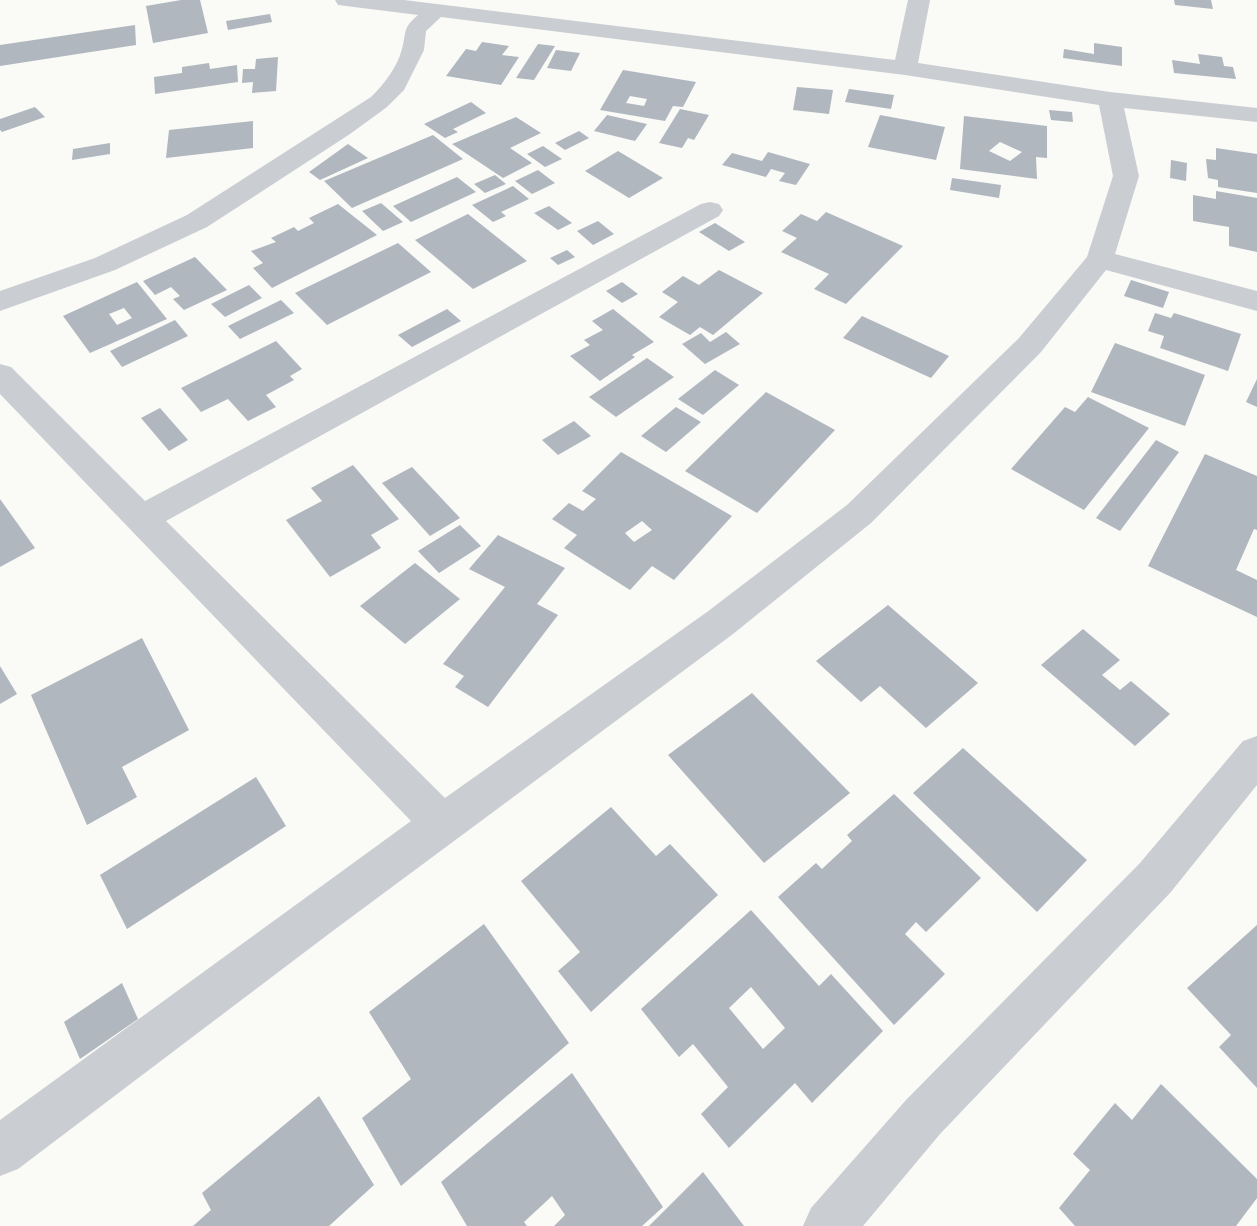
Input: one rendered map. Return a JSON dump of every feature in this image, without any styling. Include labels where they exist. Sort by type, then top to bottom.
[{"type":"street","points":[[346,0],[905,68],[1110,99],[1257,115]]},
{"type":"street","points":[[905,68],[919,0]]},
{"type":"street","points":[[0,301],[105,264],[197,221],[341,129],[379,102],[396,85],[413,50],[415,29],[436,10]]},
{"type":"street","points":[[0,1151],[314,917],[720,623],[859,514],[1030,345],[1100,259],[1126,176],[1110,99]]},
{"type":"street","points":[[143,518],[710,210]]},
{"type":"street","points":[[1100,259],[1257,301]]},
{"type":"street","points":[[0,375],[443,825]]},
{"type":"street","points":[[829,1226],[923,1117],[1155,878],[1257,754]]},
{"type":"building","points":[[200,0],[208,33],[153,43],[146,6]]},
{"type":"building","points":[[1174,0],[1211,0],[1213,9],[1175,5]]},
{"type":"building","points":[[270,14],[272,22],[228,30],[226,21]]},
{"type":"building","points":[[135,25],[136,45],[0,66],[0,45]]},
{"type":"building","points":[[482,42],[509,46],[502,55],[519,57],[501,85],[446,76],[466,49],[476,51]]},
{"type":"building","points":[[1094,43],[1122,47],[1122,66],[1063,58],[1064,49],[1094,54]]},
{"type":"building","points":[[538,44],[555,46],[534,80],[516,78]]},
{"type":"building","points":[[556,50],[580,53],[571,71],[547,68]]},
{"type":"building","points":[[1198,54],[1222,57],[1224,66],[1233,67],[1236,79],[1174,73],[1172,60],[1200,64]]},
{"type":"building","points":[[278,57],[276,91],[252,93],[253,82],[242,83],[243,69],[255,69],[256,59]]},
{"type":"building","points":[[209,63],[210,69],[237,65],[238,82],[155,94],[154,77],[182,73],[182,67]]},
{"type":"building","points":[[623,70],[696,82],[683,107],[673,106],[665,121],[600,110]],"holes":[[[630,96],[647,99],[644,106],[626,103]]]},
{"type":"building","points":[[797,87],[833,90],[829,114],[793,110]]},
{"type":"building","points":[[849,89],[894,95],[891,109],[845,102]]},
{"type":"building","points":[[471,102],[486,113],[453,129],[458,132],[445,138],[424,124]]},
{"type":"building","points":[[35,107],[45,117],[2,132],[0,130],[0,119]]},
{"type":"building","points":[[680,109],[709,115],[694,140],[688,138],[682,148],[659,143]]},
{"type":"building","points":[[1049,110],[1072,112],[1073,122],[1051,120]]},
{"type":"building","points":[[607,115],[647,124],[635,141],[594,131]]},
{"type":"building","points":[[880,115],[945,127],[936,160],[868,147]]},
{"type":"building","points":[[964,116],[1047,126],[1047,158],[1036,157],[1037,179],[960,169]],"holes":[[[1000,142],[1022,152],[1010,161],[989,151]]]},
{"type":"building","points":[[516,117],[541,133],[510,148],[532,163],[503,178],[452,144]]},
{"type":"building","points":[[253,121],[253,148],[166,158],[169,130]]},
{"type":"building","points":[[579,131],[589,138],[565,150],[555,143]]},
{"type":"building","points":[[433,135],[463,159],[352,208],[324,181]]},
{"type":"building","points":[[110,143],[110,154],[72,160],[73,149]]},
{"type":"building","points":[[348,144],[368,158],[320,180],[309,172]]},
{"type":"building","points":[[543,146],[562,159],[545,167],[527,154]]},
{"type":"building","points":[[1216,148],[1257,154],[1257,193],[1218,187],[1218,180],[1208,178],[1206,159],[1216,160]]},
{"type":"building","points":[[618,151],[663,178],[629,198],[585,171]]},
{"type":"building","points":[[768,152],[810,164],[796,185],[779,181],[785,173],[771,169],[766,177],[722,165],[732,153],[762,161]]},
{"type":"building","points":[[1171,160],[1187,163],[1186,181],[1170,178]]},
{"type":"building","points":[[538,170],[555,183],[532,194],[515,181]]},
{"type":"building","points":[[495,175],[506,184],[485,193],[474,184]]},
{"type":"building","points":[[457,177],[476,192],[411,222],[393,206]]},
{"type":"building","points":[[952,178],[1001,185],[999,198],[950,190]]},
{"type":"building","points":[[513,186],[529,199],[501,212],[506,216],[493,222],[472,205]]},
{"type":"building","points":[[1216,191],[1257,198],[1257,252],[1229,246],[1229,227],[1193,221],[1193,195],[1216,199]]},
{"type":"building","points":[[381,203],[403,222],[383,231],[362,211]]},
{"type":"building","points":[[338,204],[377,235],[272,288],[253,268],[263,263],[251,251],[276,242],[271,238],[294,227],[298,231],[314,223],[309,218]]},
{"type":"building","points":[[549,206],[572,223],[558,230],[534,213]]},
{"type":"building","points":[[826,212],[903,246],[846,304],[814,289],[829,274],[781,252],[797,238],[782,231],[801,214],[817,221]]},
{"type":"building","points":[[468,214],[527,261],[473,289],[415,240]]},
{"type":"building","points":[[598,221],[614,234],[593,245],[577,231]]},
{"type":"building","points":[[715,223],[745,242],[729,251],[699,232]]},
{"type":"building","points":[[398,243],[431,272],[327,325],[295,293]]},
{"type":"building","points":[[567,250],[575,257],[558,265],[550,258]]},
{"type":"building","points":[[195,257],[227,290],[184,310],[173,299],[180,296],[171,287],[155,295],[143,281]]},
{"type":"building","points":[[719,270],[763,293],[713,335],[700,327],[690,335],[659,317],[678,302],[662,292],[683,276],[699,285]]},
{"type":"building","points":[[1131,280],[1169,292],[1163,308],[1124,296]]},
{"type":"building","points":[[137,282],[167,319],[90,353],[63,316]],"holes":[[[124,308],[132,318],[117,325],[109,314]]]},
{"type":"building","points":[[622,282],[638,294],[622,303],[606,291]]},
{"type":"building","points":[[249,285],[262,298],[225,317],[211,304]]},
{"type":"building","points":[[281,300],[294,313],[240,339],[228,326]]},
{"type":"building","points":[[447,309],[461,321],[412,347],[398,335]]},
{"type":"building","points":[[613,309],[654,342],[632,355],[635,357],[600,381],[570,356],[590,345],[584,340],[603,330],[592,321]]},
{"type":"building","points":[[1155,313],[1171,318],[1174,313],[1241,334],[1228,371],[1160,348],[1164,336],[1148,331]]},
{"type":"building","points":[[862,316],[949,356],[931,378],[843,338]]},
{"type":"building","points":[[175,320],[188,336],[122,367],[110,351]]},
{"type":"building","points":[[726,332],[740,344],[705,364],[682,344],[701,333],[710,342]]},
{"type":"building","points":[[276,341],[302,369],[290,376],[294,380],[266,395],[276,407],[248,421],[228,399],[201,412],[181,388]]},
{"type":"building","points":[[1115,343],[1205,375],[1185,426],[1091,392]]},
{"type":"building","points":[[647,358],[674,377],[616,417],[589,397]]},
{"type":"building","points":[[715,370],[739,385],[703,415],[678,399]]},
{"type":"building","points":[[1257,379],[1257,407],[1246,402]]},
{"type":"building","points":[[766,392],[835,430],[757,513],[685,471]]},
{"type":"building","points":[[1088,397],[1149,428],[1084,510],[1011,469],[1065,407],[1075,412]]},
{"type":"building","points":[[676,407],[701,422],[666,452],[641,436]]},
{"type":"building","points":[[160,408],[188,440],[169,451],[141,418]]},
{"type":"building","points":[[574,421],[591,436],[558,455],[542,440]]},
{"type":"building","points":[[1156,440],[1179,452],[1120,531],[1096,518]]},
{"type":"building","points":[[621,452],[732,516],[674,580],[652,566],[630,590],[564,548],[577,535],[552,519],[569,503],[583,511],[596,499],[582,491]],"holes":[[[642,521],[652,530],[634,542],[625,533]]]},
{"type":"building","points":[[1205,454],[1257,476],[1257,530],[1254,529],[1236,570],[1257,580],[1257,617],[1148,566]]},
{"type":"building","points":[[353,465],[399,519],[371,535],[381,548],[330,577],[286,520],[322,501],[311,488]]},
{"type":"building","points":[[412,467],[460,518],[430,536],[382,483]]},
{"type":"building","points":[[0,499],[35,548],[0,567]]},
{"type":"building","points":[[460,525],[481,546],[439,573],[418,551]]},
{"type":"building","points":[[498,535],[565,568],[537,604],[558,615],[488,707],[455,687],[464,676],[443,664],[505,587],[469,569]]},
{"type":"building","points":[[415,563],[460,599],[405,644],[360,606]]},
{"type":"building","points":[[888,605],[978,683],[926,728],[880,686],[861,702],[816,661]]},
{"type":"building","points":[[1083,629],[1120,660],[1102,675],[1120,690],[1131,681],[1170,714],[1135,746],[1041,665]]},
{"type":"building","points":[[142,638],[189,730],[122,767],[137,797],[87,825],[31,695]]},
{"type":"building","points":[[0,666],[17,694],[0,704]]},
{"type":"building","points":[[752,693],[850,793],[764,863],[668,755]]},
{"type":"building","points":[[963,748],[1087,860],[1037,912],[913,793]]},
{"type":"building","points":[[256,777],[286,826],[127,929],[100,875]]},
{"type":"building","points":[[894,794],[981,878],[926,932],[916,922],[905,934],[945,974],[894,1025],[778,897],[816,863],[822,869],[852,841],[847,835]]},
{"type":"building","points":[[611,807],[656,856],[670,844],[718,895],[591,1012],[558,971],[580,952],[521,881]]},
{"type":"building","points":[[751,910],[819,986],[831,974],[883,1031],[812,1103],[795,1083],[729,1148],[701,1114],[728,1087],[693,1044],[679,1057],[641,1009]],"holes":[[[751,987],[785,1028],[763,1049],[729,1008]]]},
{"type":"building","points":[[484,924],[569,1043],[401,1186],[362,1118],[411,1079],[369,1012]]},
{"type":"building","points":[[1257,925],[1257,1088],[1219,1047],[1231,1035],[1187,988]]},
{"type":"building","points":[[122,983],[138,1019],[80,1059],[64,1022]]},
{"type":"building","points":[[572,1073],[663,1207],[642,1226],[554,1226],[565,1215],[552,1196],[524,1222],[527,1226],[467,1226],[441,1182]]},
{"type":"building","points":[[1161,1084],[1257,1179],[1257,1198],[1236,1226],[1075,1226],[1059,1208],[1090,1170],[1073,1154],[1115,1103],[1132,1120]]},
{"type":"building","points":[[319,1096],[374,1185],[329,1226],[193,1226],[211,1210],[202,1193]]},
{"type":"building","points":[[703,1172],[744,1226],[649,1226]]}]
